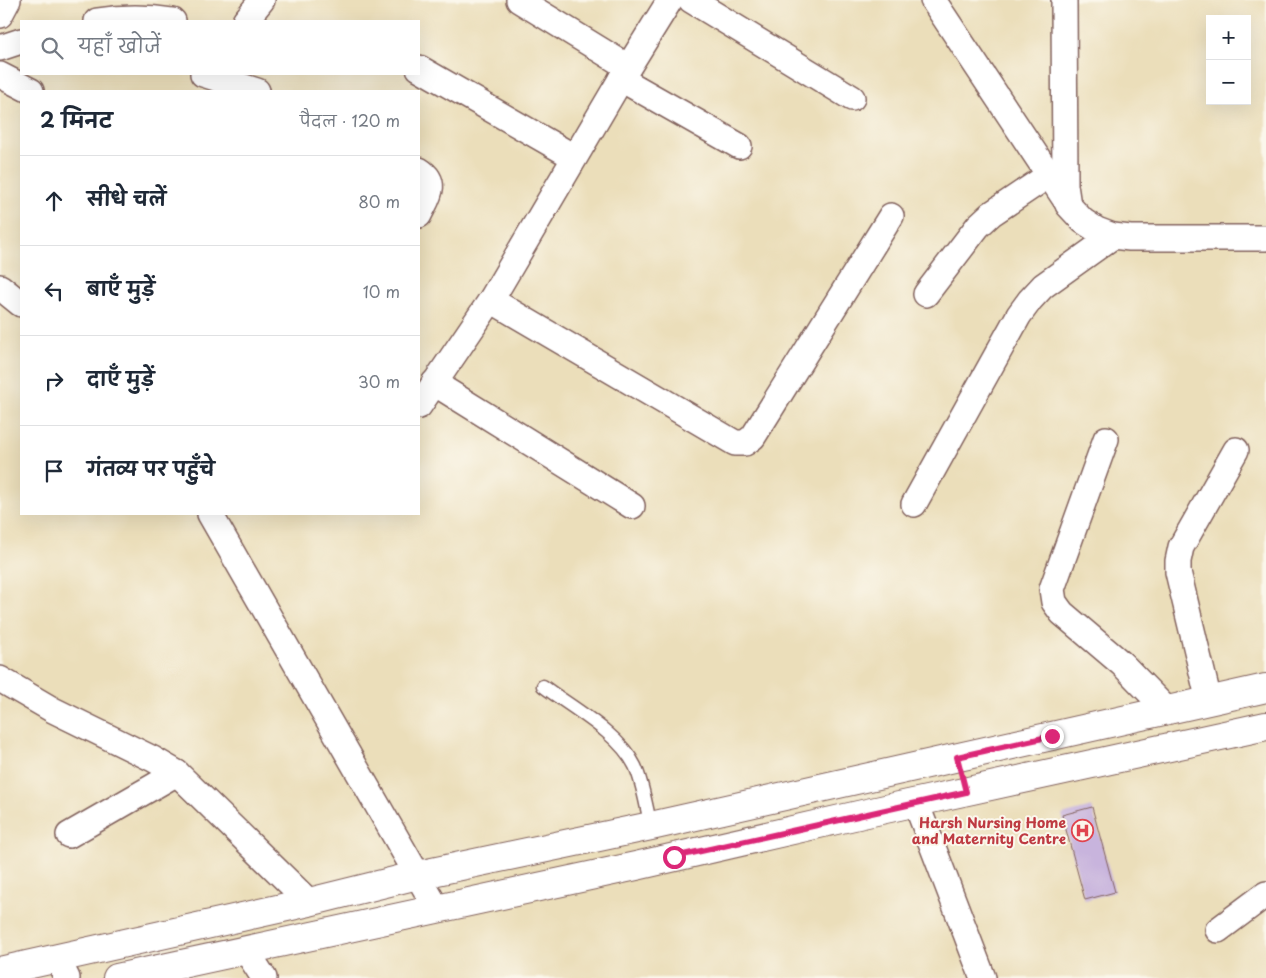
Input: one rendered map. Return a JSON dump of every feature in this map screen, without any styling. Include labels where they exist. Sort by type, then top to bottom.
[{"type":"street","points":[[0,15],[8,0]]},
{"type":"street","points":[[246,20],[262,0]]},
{"type":"street","points":[[519,0],[624,73],[739,146]]},
{"type":"street","points":[[420,404],[491,300],[624,73],[670,0]]},
{"type":"street","points":[[691,0],[852,98]]},
{"type":"street","points":[[934,0],[1068,205],[1083,221],[1097,230],[1113,236],[1130,238],[1266,238]]},
{"type":"street","points":[[1064,0],[1066,186],[1068,205]]},
{"type":"street","points":[[103,20],[117,18],[166,20]]},
{"type":"street","points":[[0,48],[20,41]]},
{"type":"street","points":[[420,69],[574,158]]},
{"type":"street","points":[[0,75],[29,90]]},
{"type":"street","points":[[206,75],[254,90]]},
{"type":"street","points":[[420,171],[427,175],[431,183],[431,191],[420,213]]},
{"type":"street","points":[[926,294],[978,226],[992,214],[1049,175]]},
{"type":"street","points":[[491,300],[735,443],[745,443],[753,437],[891,216]]},
{"type":"street","points":[[914,504],[1030,300],[1043,286],[1113,236]]},
{"type":"street","points":[[0,287],[20,303]]},
{"type":"street","points":[[434,383],[632,506]]},
{"type":"street","points":[[1106,438],[1052,589],[1054,602],[1062,613],[1122,664],[1167,710]]},
{"type":"street","points":[[1209,701],[1178,572],[1178,561],[1181,547],[1236,450]]},
{"type":"street","points":[[211,515],[437,909]]},
{"type":"street","points":[[0,678],[54,710],[153,759],[177,773],[309,902]]},
{"type":"street","points":[[0,971],[62,968],[418,875],[651,826],[1266,688]]},
{"type":"street","points":[[117,978],[626,868],[1266,726]]},
{"type":"street","points":[[957,757],[966,792]]},
{"type":"street","points":[[69,835],[177,773]]},
{"type":"street","points":[[916,803],[983,978]]},
{"type":"street","points":[[1218,930],[1266,894]]},
{"type":"street","points":[[246,950],[264,978]]},
{"type":"lane","points":[[543,686],[613,737],[626,751],[636,768],[651,826]]},
{"type":"building","points":[[1092,807],[1115,892],[1085,900],[1062,815]]},
{"type":"place","name":"Harsh Nursing Home and Maternity Centre","points":[[1082,830]]},
{"type":"route","points":[[674,857],[966,792],[957,757],[1052,736]]}]
